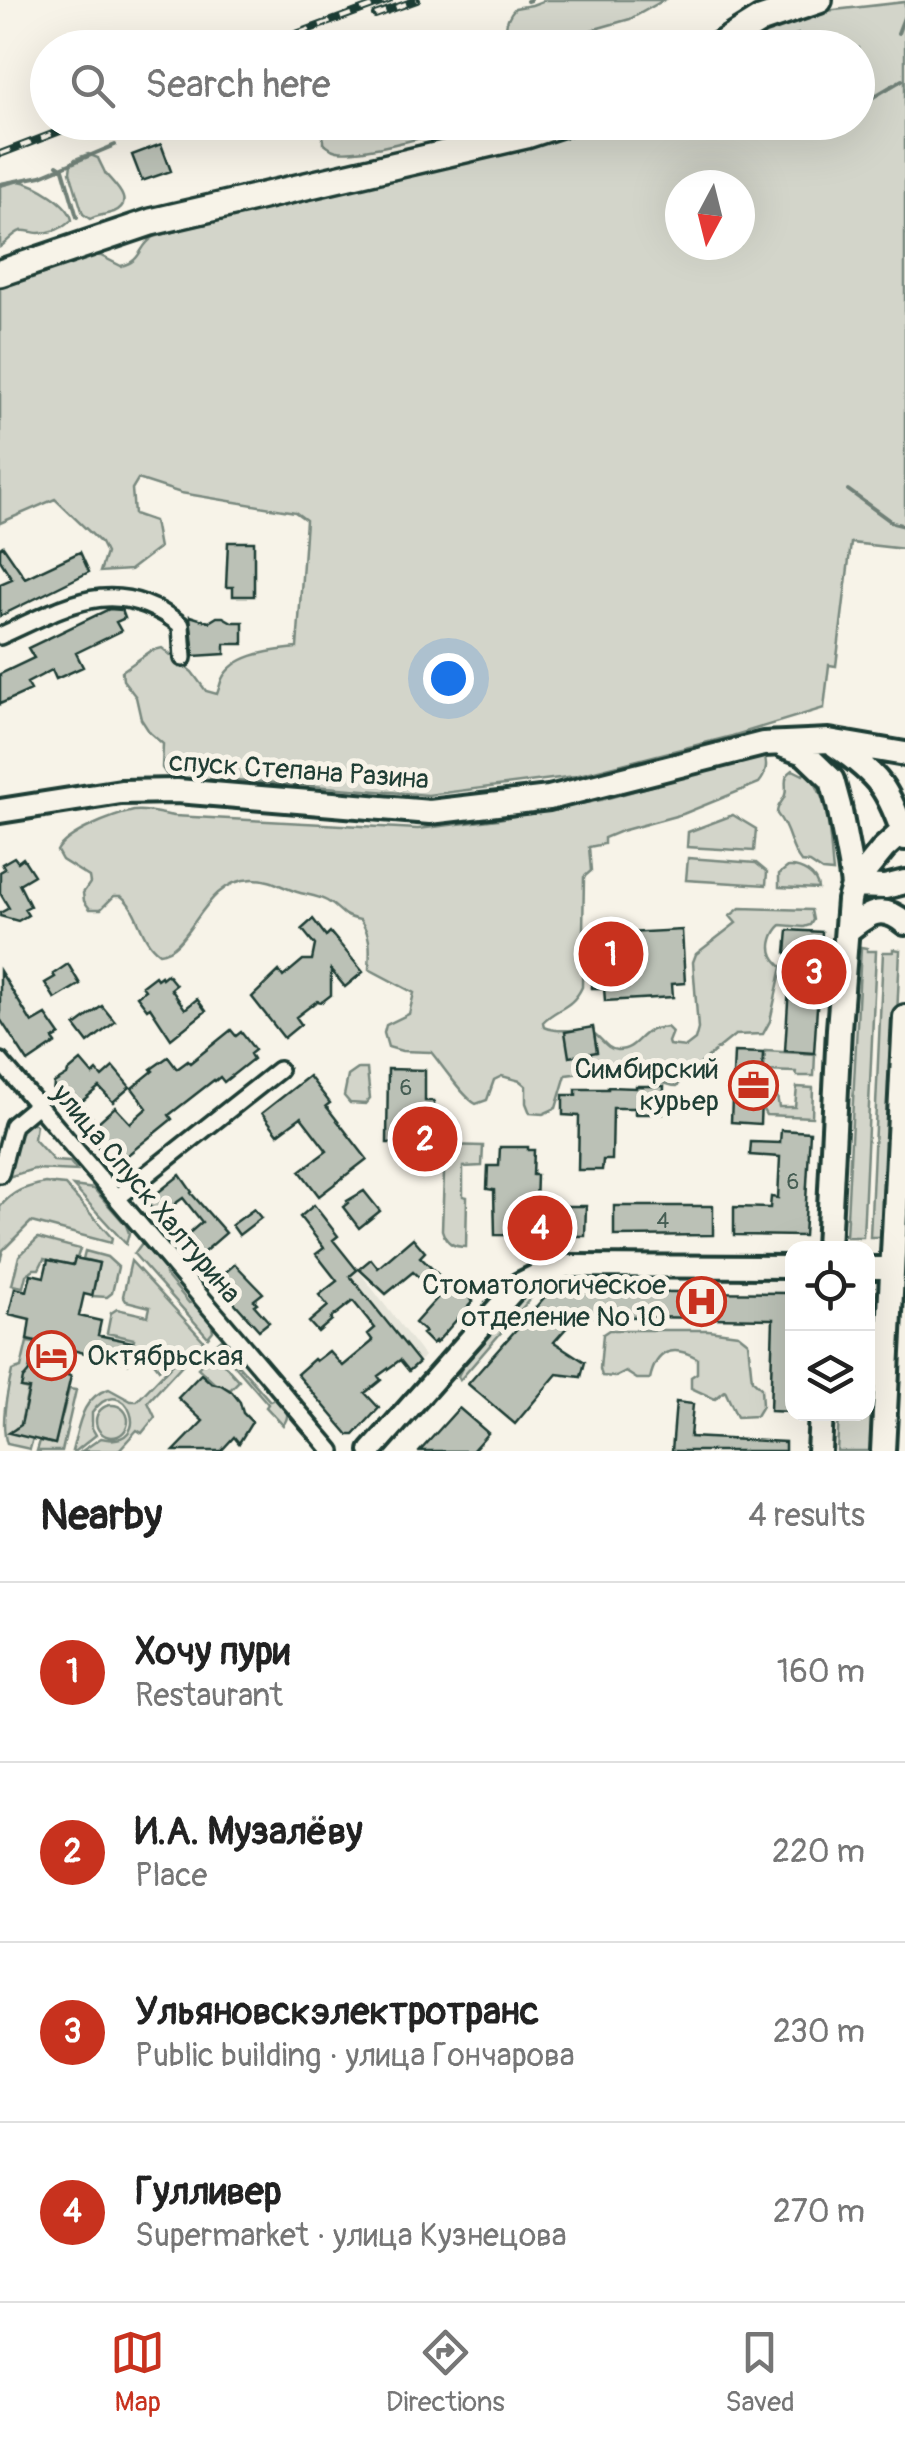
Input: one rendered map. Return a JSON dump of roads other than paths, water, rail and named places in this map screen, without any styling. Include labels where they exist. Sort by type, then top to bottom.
[{"type":"main road","points":[[744,30],[802,2]]},
{"type":"main road","points":[[0,273],[151,222],[502,140]]},
{"type":"main road","points":[[828,1241],[849,900],[853,886],[884,848],[904,832],[889,794],[864,767],[829,741]]},
{"type":"main road","name":"спуск Степана Разина","points":[[0,811],[121,792],[177,791],[430,812],[548,798],[774,743],[829,741],[905,754]]},
{"type":"main road","points":[[774,743],[804,753],[832,780],[853,886]]},
{"type":"main road","points":[[853,886],[884,887],[905,882]]},
{"type":"main road","points":[[847,932],[876,912],[892,913],[905,924]]},
{"type":"main road","points":[[883,1451],[888,1268],[905,1018]]},
{"type":"main road","points":[[819,1451],[820,1421]]},
{"type":"street","points":[[0,636],[74,602],[127,598],[145,602],[181,625],[183,658]]},
{"type":"street","name":"улица Спуск Халтурина","points":[[0,1061],[332,1451]]},
{"type":"street","points":[[117,1198],[279,1070]]},
{"type":"street","points":[[0,1174],[13,1124],[38,1105]]},
{"type":"street","points":[[372,1451],[518,1284],[542,1273],[567,1266],[785,1267]]},
{"type":"waterway","points":[[898,33],[905,15]]},
{"type":"waterway","points":[[875,96],[902,80]]},
{"type":"waterway","points":[[0,184],[41,176],[115,145]]},
{"type":"waterway","points":[[57,165],[63,169],[77,217]]},
{"type":"waterway","points":[[848,490],[893,523],[905,526]]},
{"type":"railway","points":[[307,30],[389,0]]},
{"type":"railway","points":[[375,15],[417,0]]},
{"type":"railway","points":[[0,154],[37,140]]},
{"type":"place","name":"Хочу пури","points":[[611,954]]},
{"type":"place","name":"Ульяновскэлектротранс","points":[[814,972]]},
{"type":"place","name":"Симбирский курьер","points":[[754,1085]]},
{"type":"place","name":"И.А. Музалёву","points":[[425,1139]]},
{"type":"place","name":"Гулливер","points":[[540,1228]]},
{"type":"place","name":"Стоматологическое отделение № 10","points":[[701,1301]]},
{"type":"place","name":"Октябрьская","points":[[52,1356]]}]
